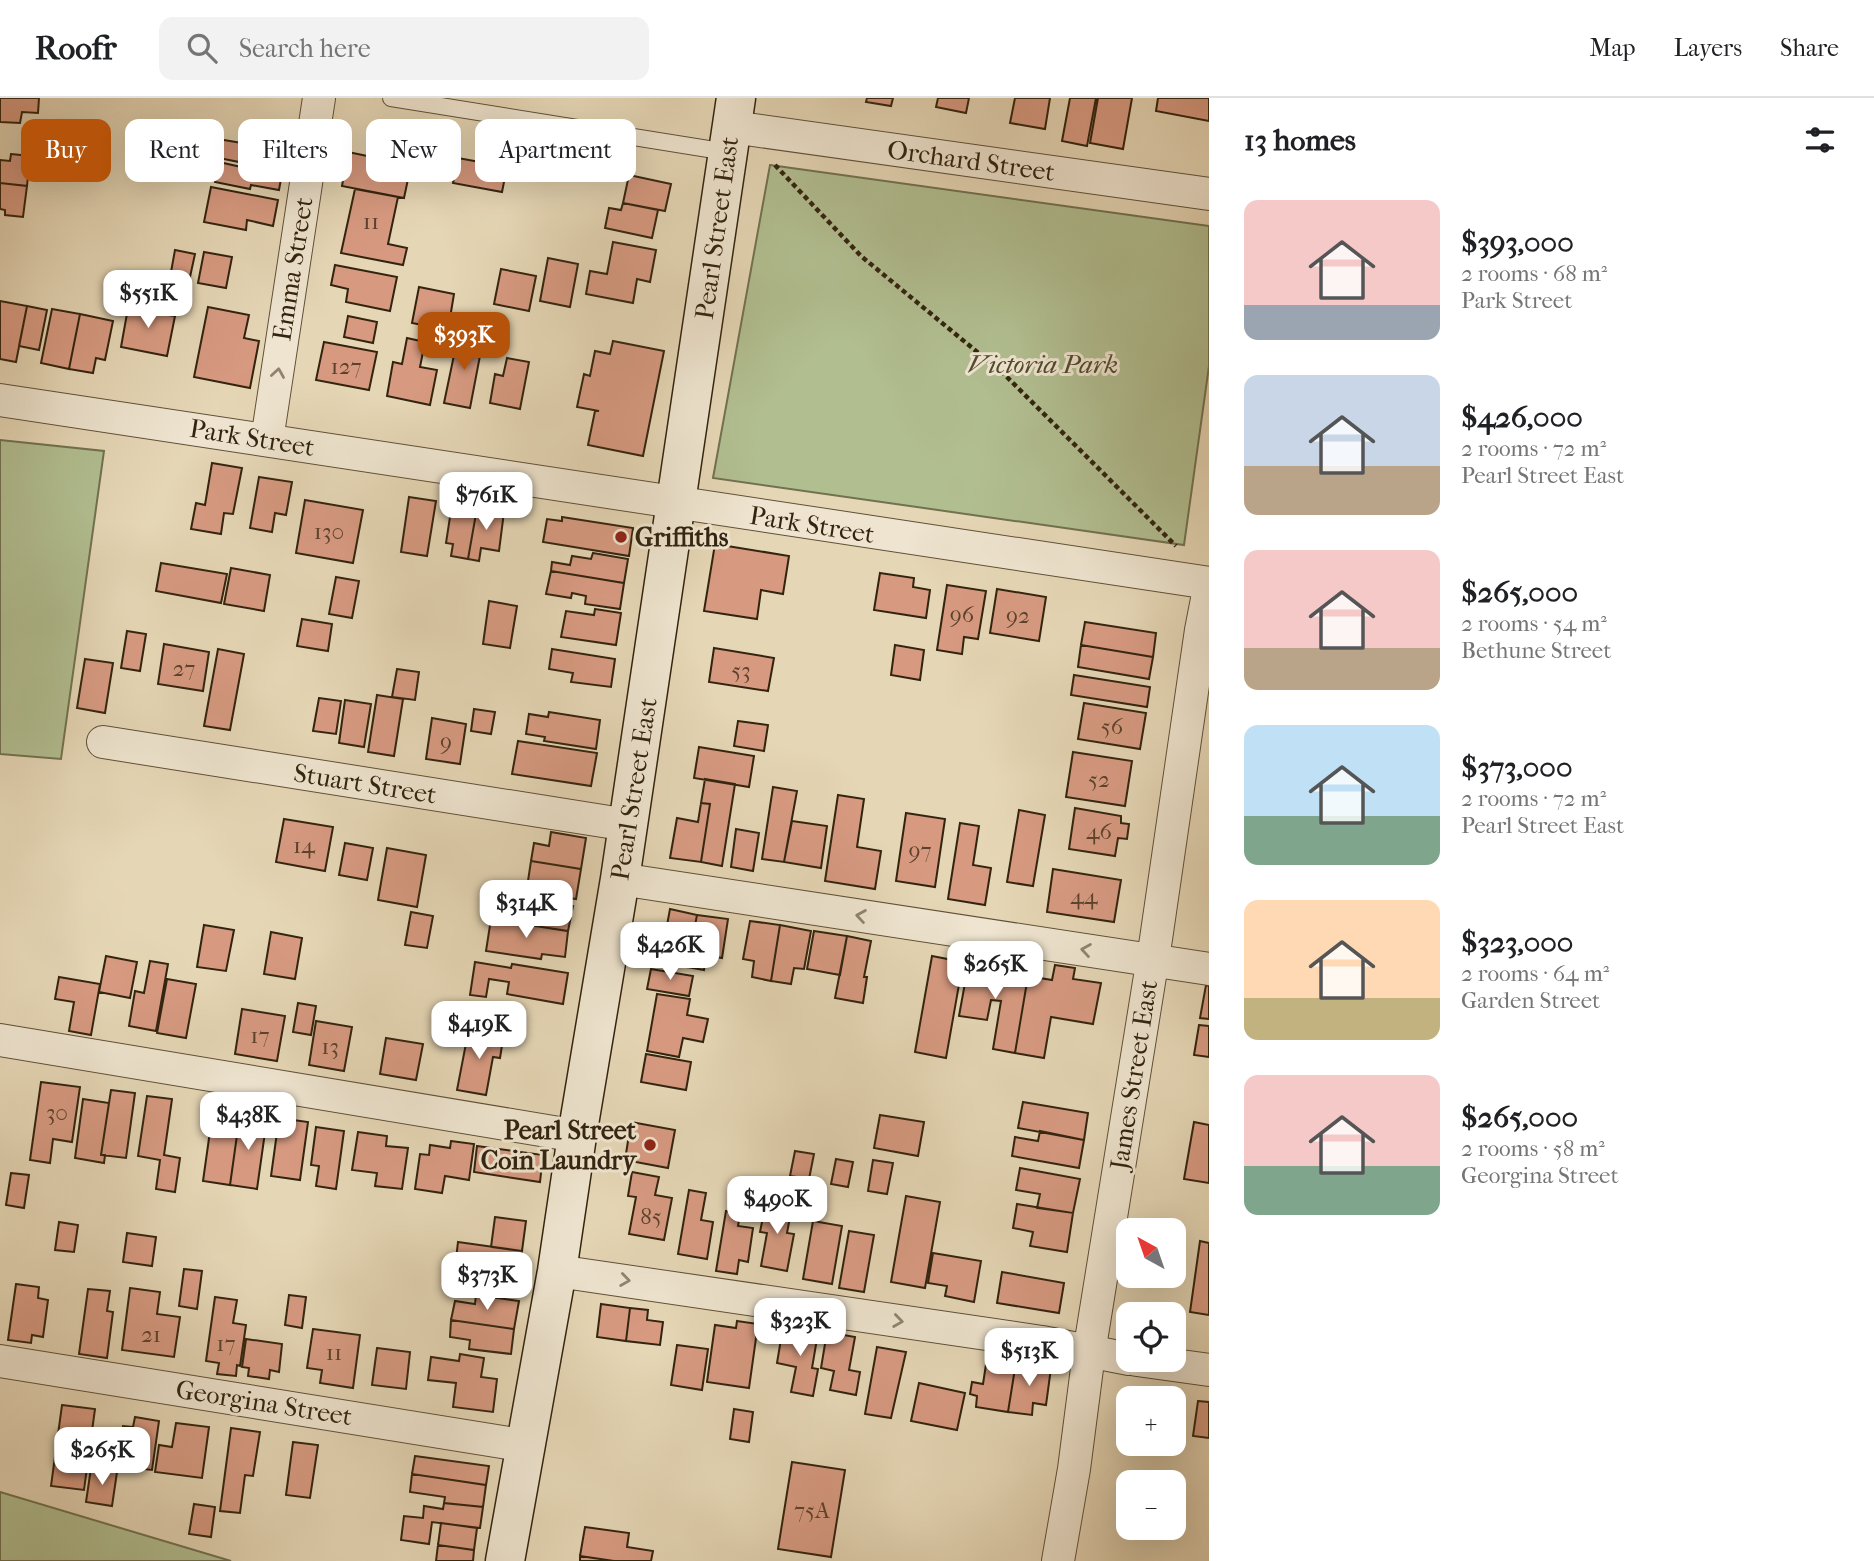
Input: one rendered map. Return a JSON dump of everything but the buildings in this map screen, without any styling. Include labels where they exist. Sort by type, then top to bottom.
[{"type":"street","name":"Emma Street","points":[[267,440],[319,98]]},
{"type":"street","name":"Orchard Street","points":[[732,126],[1209,194]]},
{"type":"street","name":"Pearl Street East","points":[[505,1561],[557,1271],[576,1136],[620,878],[678,504],[732,126]]},
{"type":"street","name":"Park Street","points":[[0,400],[1209,583]]},
{"type":"street","name":"James Street East","points":[[1058,1561],[1209,589]]},
{"type":"street","name":"Stuart Street","points":[[103,742],[628,825]]},
{"type":"street","points":[[620,878],[1209,970]]},
{"type":"street","points":[[0,1040],[576,1136]]},
{"type":"street","points":[[557,1271],[1029,1340],[1116,1357]]},
{"type":"street","name":"Georgina Street","points":[[0,1361],[527,1446]]},
{"type":"street","points":[[1186,1367],[1209,1370]]},
{"type":"lane","points":[[391,98],[732,126]]},
{"type":"path","points":[[769,158],[861,256],[1005,375],[1180,550]]},
{"type":"green space","name":"Victoria Park","points":[[770,165],[1209,226],[1209,366],[1184,545],[713,478]]},
{"type":"green space","points":[[0,440],[104,451],[61,759],[0,754]]},
{"type":"green space","points":[[0,1492],[231,1561],[0,1561]]},
{"type":"place","name":"Griffiths","points":[[621,537]]},
{"type":"place","name":"Pearl Street Coin Laundry","points":[[650,1145]]}]
